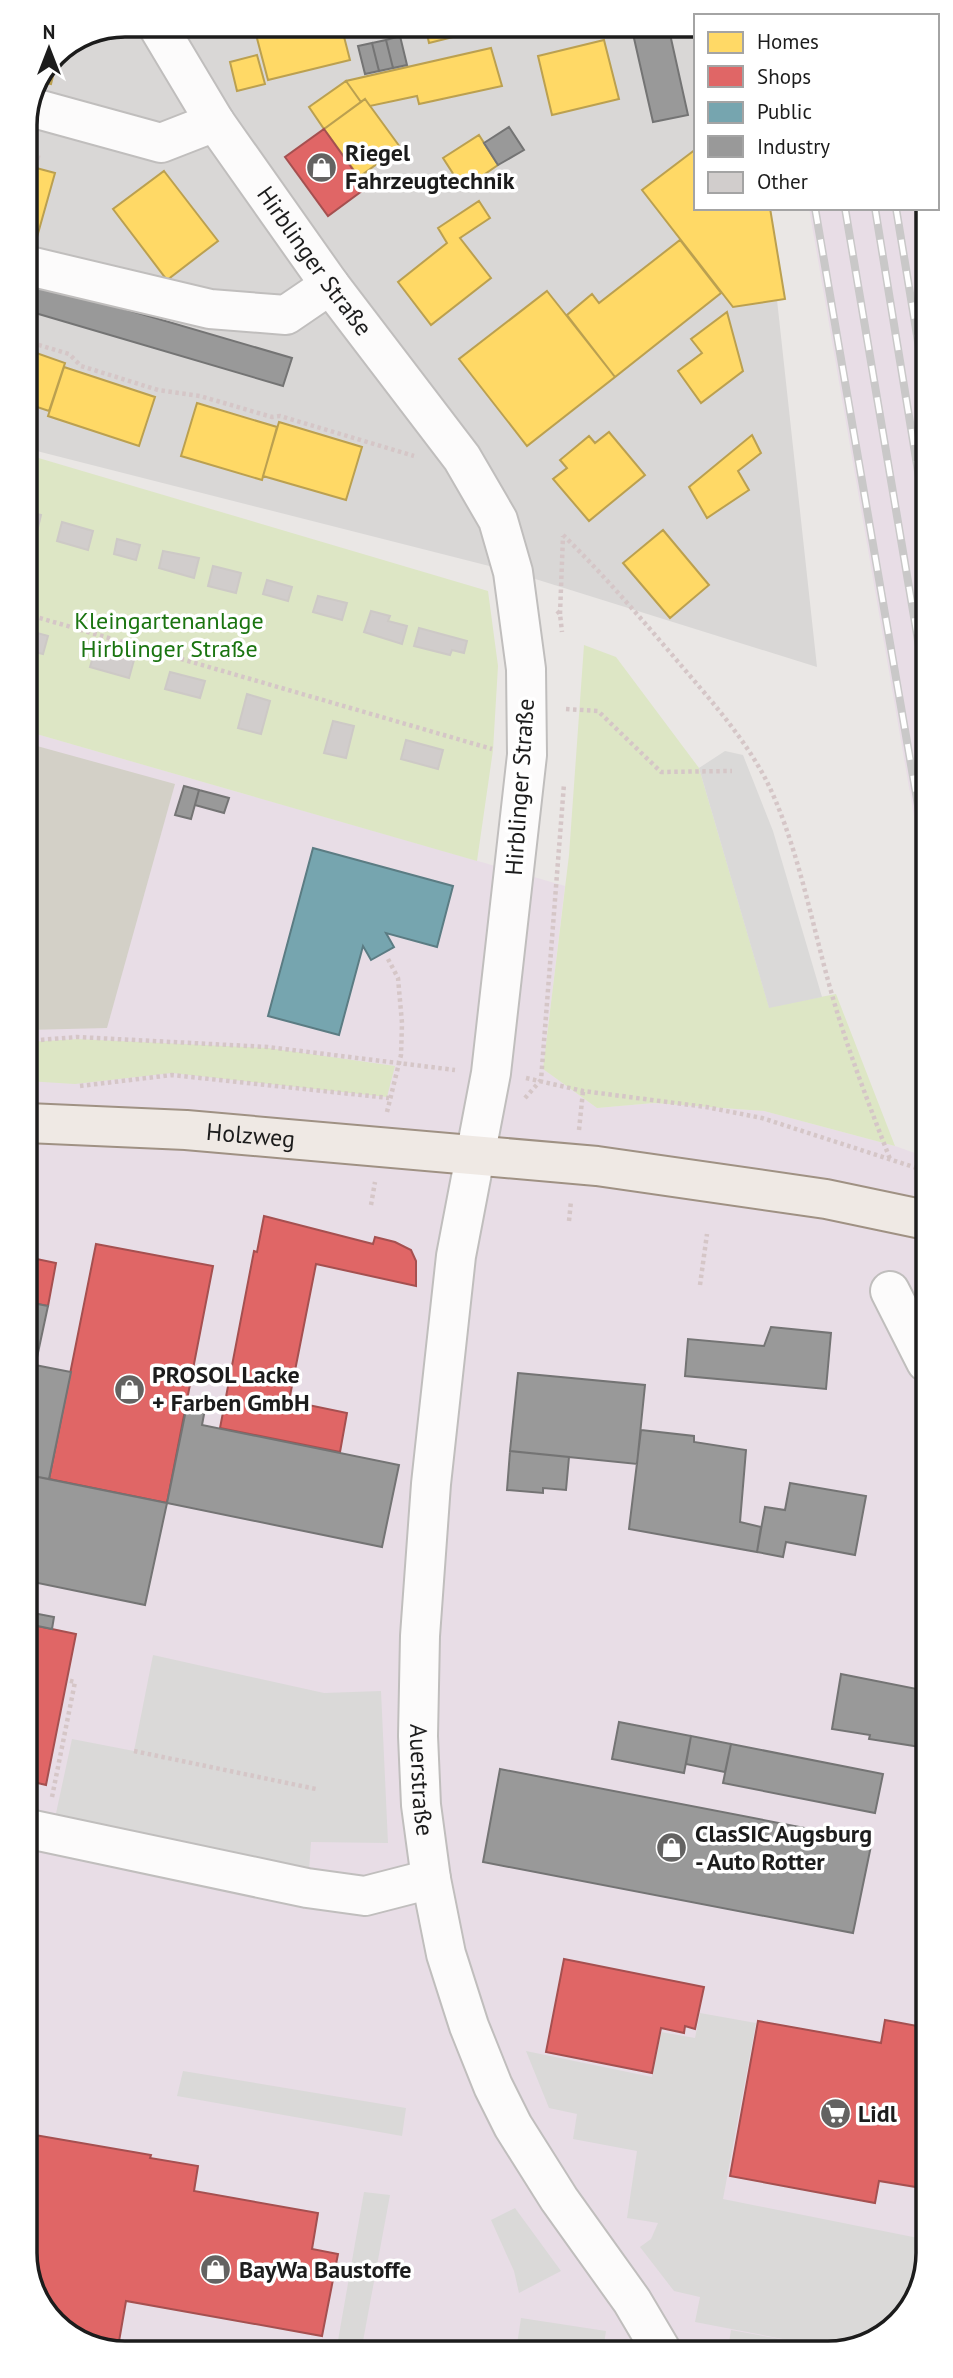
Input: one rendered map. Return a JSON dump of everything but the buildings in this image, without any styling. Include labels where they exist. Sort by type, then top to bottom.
[{"type":"main road","name":"Holzweg","points":[[37,1123],[186,1130],[474,1157]]},
{"type":"main road","points":[[474,1157],[611,1168],[826,1199],[916,1218]]},
{"type":"street","name":"Hirblinger Straße","points":[[165,37],[215,122],[330,285],[462,458],[498,520],[513,572],[526,669],[527,755],[491,1073],[474,1157]]},
{"type":"street","points":[[39,109],[161,143],[215,122]]},
{"type":"street","points":[[37,268],[209,309],[286,315],[330,285]]},
{"type":"street","name":"Auerstraße","points":[[474,1157],[455,1264],[431,1485],[420,1636],[418,1736],[421,1805],[431,1879],[446,1954],[469,2026],[493,2086],[513,2126],[559,2199],[632,2301],[656,2341]]},
{"type":"street","points":[[890,1292],[916,1343]]},
{"type":"street","points":[[37,1830],[307,1888],[365,1896],[431,1879]]},
{"type":"path","points":[[37,345],[69,354],[81,366],[158,390],[200,396],[272,417],[280,416],[422,459]]},
{"type":"path","points":[[560,614],[564,535],[601,573],[742,738],[765,778],[786,828],[830,989],[890,1160]]},
{"type":"path","points":[[37,617],[472,743],[527,755]]},
{"type":"path","points":[[566,709],[597,711],[661,772],[732,771]]},
{"type":"path","points":[[388,960],[398,978],[402,1023],[398,1065]]},
{"type":"path","points":[[37,1040],[77,1037],[268,1047],[398,1065],[541,1080],[583,1091],[706,1107],[762,1118],[916,1168]]},
{"type":"path","points":[[75,1086],[172,1075],[389,1098]]},
{"type":"path","points":[[700,1285],[708,1234]]},
{"type":"path","points":[[37,1830],[64,1737],[75,1682],[67,1680]]},
{"type":"path","points":[[64,1737],[72,1738]]},
{"type":"path","points":[[134,1751],[316,1788]]},
{"type":"shaded area","points":[[694,37],[694,210],[767,210],[817,667],[513,572],[37,451],[37,119],[47,84],[84,84],[84,47],[108,38]]},
{"type":"shaded area","points":[[809,210],[916,210],[916,828]]},
{"type":"shaded area","points":[[37,734],[565,886],[543,1069],[597,1108],[654,1103],[764,1111],[916,1153],[916,2253],[912,2282],[898,2307],[877,2326],[857,2337],[828,2341],[119,2341],[91,2335],[71,2323],[55,2307],[41,2282],[37,2253]]},
{"type":"shaded area","points":[[37,746],[175,784],[107,1028],[37,1030]]},
{"type":"shaded area","points":[[725,751],[743,755],[773,831],[822,997],[769,1008],[699,768]]},
{"type":"shaded area","points":[[153,1655],[324,1693],[381,1691],[388,1843],[311,1842],[309,1871],[55,1818],[72,1739],[134,1751]]},
{"type":"shaded area","points":[[700,2013],[756,2023],[723,2199],[916,2238],[912,2282],[898,2307],[877,2326],[845,2340],[793,2341],[695,2322],[700,2297],[674,2291],[640,2247],[651,2239],[658,2223],[627,2218],[637,2151],[573,2139],[577,2114],[549,2108],[526,2051],[652,2077],[661,2032],[695,2038]]},
{"type":"shaded area","points":[[183,2071],[406,2108],[402,2136],[177,2096]]},
{"type":"shaded area","points":[[364,2192],[390,2195],[363,2341],[338,2341]]},
{"type":"shaded area","points":[[515,2208],[561,2271],[519,2293],[514,2271],[491,2220]]},
{"type":"shaded area","points":[[521,2318],[606,2331],[604,2341],[518,2341]]},
{"type":"shaded area","points":[[731,2330],[792,2341],[729,2341]]},
{"type":"green space","name":"Kleingartenanlage Hirblinger Straße","points":[[37,458],[488,591],[498,666],[493,750],[477,861],[37,734]]},
{"type":"green space","points":[[584,645],[616,657],[699,768],[769,1007],[836,994],[895,1146],[764,1111],[654,1103],[597,1108],[543,1069],[569,855]]},
{"type":"green space","points":[[78,1039],[268,1048],[395,1066],[387,1097],[172,1073],[75,1084],[37,1082],[37,1041]]},
{"type":"railway","points":[[815,210],[916,794]]},
{"type":"railway","points":[[845,210],[916,629]]},
{"type":"railway","points":[[875,210],[916,459]]},
{"type":"railway","points":[[896,210],[916,329]]},
{"type":"place","name":"Riegel Fahrzeugtechnik","points":[[322,167]]},
{"type":"place","name":"PROSOL Lacke + Farben GmbH","points":[[129,1389]]},
{"type":"place","name":"ClasSIC Augsburg - Auto Rotter","points":[[672,1848]]},
{"type":"place","name":"Lidl","points":[[835,2114]]},
{"type":"place","name":"BayWa Baustoffe","points":[[216,2270]]}]
